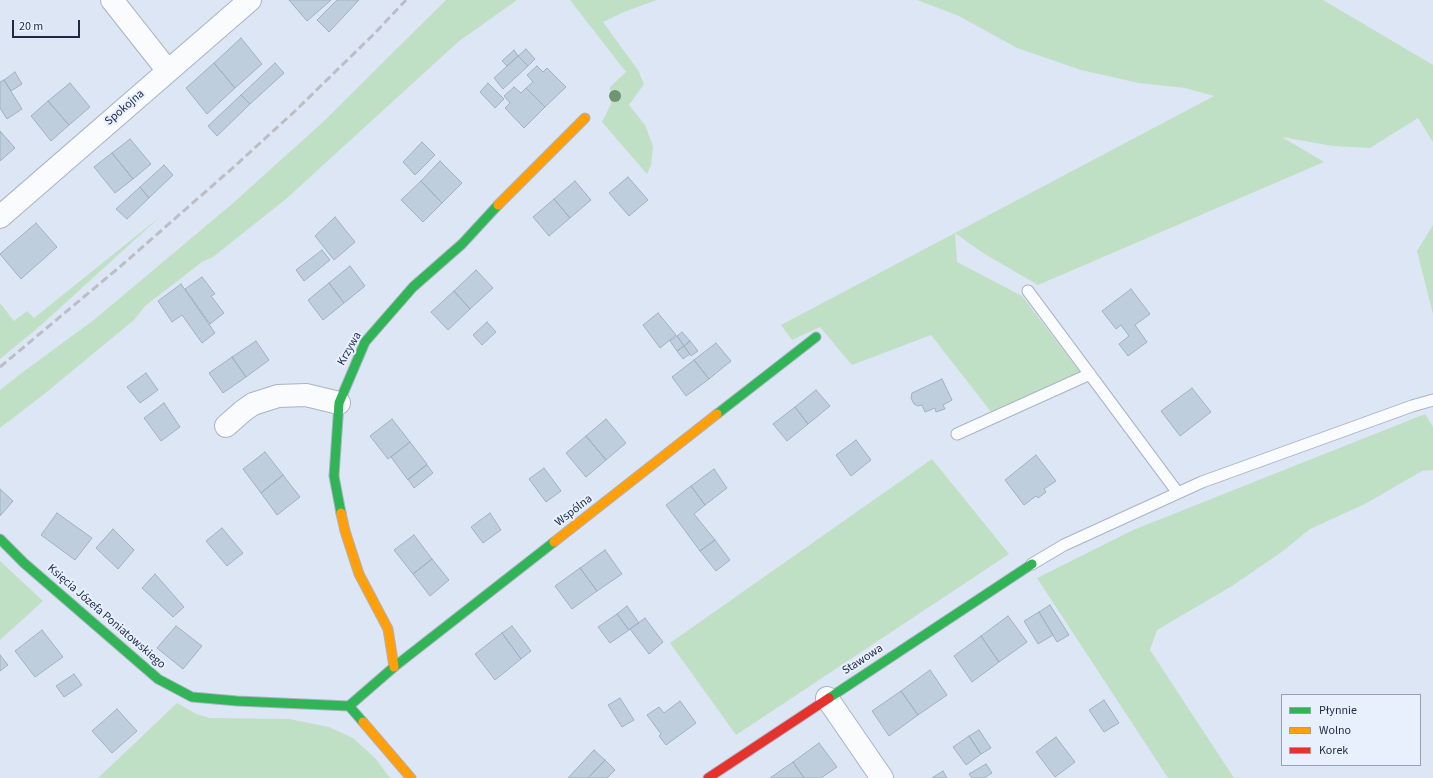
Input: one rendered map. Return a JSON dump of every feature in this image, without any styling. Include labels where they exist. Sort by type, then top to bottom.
[{"type":"street","points":[[112,0],[168,71]]},
{"type":"street","name":"Spokojna","points":[[0,217],[250,0]]},
{"type":"street","name":"Krzywa","points":[[394,667],[388,629],[359,574],[345,531],[334,476],[339,403],[365,342],[413,287],[462,244],[506,197],[585,118]]},
{"type":"street","name":"Wspólna","points":[[349,706],[394,667],[816,337]]},
{"type":"street","points":[[226,426],[253,404],[278,396],[306,395],[339,403]]},
{"type":"street","name":"Księcia Józefa Poniatowskiego","points":[[0,539],[24,563],[158,679],[192,697],[237,701],[349,706]]},
{"type":"street","name":"Stawowa","points":[[708,778],[1032,564]]},
{"type":"street","points":[[827,698],[882,778]]},
{"type":"street","points":[[349,706],[411,778]]},
{"type":"lane","points":[[1028,292],[1178,493]]},
{"type":"lane","points":[[957,434],[1090,374]]},
{"type":"lane","points":[[1032,564],[1064,545],[1202,482],[1412,406],[1433,400]]},
{"type":"green space","points":[[446,0],[517,0],[458,42],[286,199],[213,257],[202,262],[145,306],[134,320],[43,395],[0,428],[0,390],[95,319],[232,204],[323,122]]},
{"type":"green space","points":[[570,0],[657,0],[624,12],[603,22],[638,70],[644,84],[629,105],[645,125],[653,146],[651,165],[647,174],[602,122],[611,104],[610,87],[626,72]]},
{"type":"green space","points":[[917,0],[1323,0],[1433,65],[1433,142],[1418,118],[1370,148],[1333,146],[1282,137],[1324,162],[1038,285],[983,253],[955,233],[957,262],[1022,296],[1080,372],[992,413],[931,335],[852,365],[820,327],[792,340],[781,325],[1214,96],[1185,88],[1139,83],[1081,70],[1017,48],[959,16]]},
{"type":"green space","points":[[161,216],[40,326],[0,359],[0,303],[14,321],[27,311],[34,318]]},
{"type":"green space","points":[[1433,225],[1433,314],[1417,251]]},
{"type":"green space","points":[[1425,414],[1433,427],[1433,470],[1422,471],[1365,504],[1310,529],[1283,551],[1232,586],[1157,630],[1150,650],[1234,778],[1168,778],[1037,578],[1133,530]]},
{"type":"green space","points":[[932,459],[1009,554],[736,735],[670,643]]},
{"type":"green space","points":[[0,561],[43,601],[0,640]]},
{"type":"green space","points":[[177,703],[196,714],[210,718],[289,719],[329,727],[353,738],[375,758],[390,778],[98,778]]},
{"type":"building","points":[[289,0],[331,0],[307,21]]},
{"type":"building","points":[[337,0],[359,0],[329,32],[317,20]]},
{"type":"building","points":[[241,38],[262,64],[235,88],[214,63]]},
{"type":"building","points":[[526,49],[535,59],[528,66],[518,56]]},
{"type":"building","points":[[514,50],[518,56],[507,66],[502,61]]},
{"type":"building","points":[[518,56],[528,66],[503,89],[494,78]]},
{"type":"building","points":[[214,63],[235,88],[207,114],[186,88]]},
{"type":"building","points":[[275,63],[284,73],[250,104],[241,95]]},
{"type":"building","points":[[537,66],[543,72],[547,68],[566,87],[545,107],[526,88],[533,82],[527,75]]},
{"type":"building","points":[[15,72],[22,84],[11,91],[4,80]]},
{"type":"building","points":[[4,80],[22,109],[7,119],[0,108],[0,82]]},
{"type":"building","points":[[70,83],[90,107],[69,125],[48,101]]},
{"type":"building","points":[[488,83],[504,99],[495,108],[480,92]]},
{"type":"building","points":[[514,87],[521,93],[526,88],[545,107],[524,128],[505,108],[510,103],[504,96]]},
{"type":"building","points":[[241,95],[250,104],[217,136],[208,126]]},
{"type":"building","points":[[48,101],[69,125],[51,141],[31,116]]},
{"type":"building","points":[[0,131],[15,148],[0,161]]},
{"type":"building","points":[[130,139],[151,164],[133,179],[112,153]]},
{"type":"building","points":[[422,142],[435,155],[415,175],[403,162]]},
{"type":"building","points":[[112,153],[133,179],[115,193],[94,167]]},
{"type":"building","points":[[440,161],[462,183],[442,203],[421,181]]},
{"type":"building","points":[[164,165],[173,175],[149,198],[140,187]]},
{"type":"building","points":[[628,177],[648,200],[629,216],[609,193]]},
{"type":"building","points":[[421,181],[442,203],[423,222],[401,200]]},
{"type":"building","points":[[575,181],[591,200],[570,218],[554,199]]},
{"type":"building","points":[[140,187],[149,198],[127,219],[116,209]]},
{"type":"building","points":[[554,199],[570,218],[549,236],[533,217]]},
{"type":"building","points":[[335,217],[355,242],[334,260],[315,236]]},
{"type":"building","points":[[36,223],[57,247],[21,279],[0,254]]},
{"type":"building","points":[[322,250],[330,260],[304,281],[296,270]]},
{"type":"building","points":[[350,266],[365,286],[344,303],[329,283]]},
{"type":"building","points":[[476,270],[493,288],[470,309],[454,291]]},
{"type":"building","points":[[202,277],[215,294],[211,296],[224,313],[210,324],[185,289]]},
{"type":"building","points":[[329,283],[344,303],[323,320],[308,300]]},
{"type":"building","points":[[181,284],[215,333],[202,343],[182,315],[172,322],[158,301]]},
{"type":"building","points":[[1131,289],[1150,314],[1135,325],[1147,342],[1128,356],[1119,344],[1129,336],[1121,325],[1116,329],[1102,311]]},
{"type":"building","points":[[454,291],[470,309],[448,330],[431,312]]},
{"type":"building","points":[[658,313],[676,335],[660,348],[643,325]]},
{"type":"building","points":[[487,322],[496,332],[482,345],[473,335]]},
{"type":"building","points":[[682,332],[690,341],[684,346],[677,336]]},
{"type":"building","points":[[677,336],[684,346],[677,351],[670,341]]},
{"type":"building","points":[[256,341],[269,360],[246,377],[232,357]]},
{"type":"building","points":[[690,341],[698,351],[691,356],[684,346]]},
{"type":"building","points":[[716,343],[731,361],[709,379],[694,360]]},
{"type":"building","points":[[684,346],[690,354],[683,359],[677,351]]},
{"type":"building","points":[[232,357],[246,377],[223,393],[209,373]]},
{"type":"building","points":[[694,360],[709,379],[686,396],[672,377]]},
{"type":"building","points":[[146,373],[158,390],[140,403],[127,387]]},
{"type":"building","points":[[942,379],[952,400],[943,405],[945,409],[936,412],[935,408],[925,412],[922,405],[918,406],[914,404],[911,398],[912,393]]},
{"type":"building","points":[[1192,388],[1211,412],[1180,436],[1161,411]]},
{"type":"building","points":[[816,390],[830,406],[808,424],[795,407]]},
{"type":"building","points":[[164,403],[180,427],[161,441],[144,418]]},
{"type":"building","points":[[795,407],[808,424],[787,441],[773,424]]},
{"type":"building","points":[[392,419],[410,442],[388,459],[370,436]]},
{"type":"building","points":[[606,419],[626,443],[606,460],[586,436]]},
{"type":"building","points":[[586,436],[606,460],[586,477],[566,453]]},
{"type":"building","points":[[856,440],[871,460],[851,476],[836,455]]},
{"type":"building","points":[[410,442],[427,464],[408,480],[391,457]]},
{"type":"building","points":[[265,452],[283,475],[261,493],[243,469]]},
{"type":"building","points":[[1036,455],[1056,481],[1044,489],[1046,492],[1038,498],[1036,496],[1024,505],[1005,480]]},
{"type":"building","points":[[427,465],[433,473],[414,488],[408,479]]},
{"type":"building","points":[[544,468],[561,491],[546,502],[529,479]]},
{"type":"building","points":[[714,469],[727,488],[705,505],[691,486]]},
{"type":"building","points":[[283,475],[300,497],[277,515],[261,493]]},
{"type":"building","points":[[691,486],[705,505],[694,514],[715,540],[700,551],[666,505]]},
{"type":"building","points":[[0,489],[13,501],[0,516]]},
{"type":"building","points":[[57,513],[92,538],[75,560],[41,535]]},
{"type":"building","points":[[490,513],[501,530],[483,543],[471,527]]},
{"type":"building","points":[[222,528],[243,553],[227,566],[206,541]]},
{"type":"building","points":[[113,529],[134,550],[118,569],[96,548]]},
{"type":"building","points":[[414,535],[432,559],[413,574],[394,550]]},
{"type":"building","points":[[715,540],[730,560],[716,571],[700,551]]},
{"type":"building","points":[[605,550],[622,574],[597,591],[580,568]]},
{"type":"building","points":[[432,559],[449,580],[430,596],[413,574]]},
{"type":"building","points":[[580,568],[597,591],[572,609],[555,586]]},
{"type":"building","points":[[155,574],[184,607],[173,617],[142,588]]},
{"type":"building","points":[[1050,605],[1069,635],[1057,642],[1039,612]]},
{"type":"building","points":[[627,606],[639,623],[629,630],[617,614]]},
{"type":"building","points":[[1039,612],[1053,635],[1038,644],[1024,621]]},
{"type":"building","points":[[617,614],[629,630],[610,643],[598,627]]},
{"type":"building","points":[[1008,616],[1027,642],[999,662],[981,636]]},
{"type":"building","points":[[645,618],[663,642],[649,654],[630,629]]},
{"type":"building","points":[[176,626],[202,646],[183,669],[157,648]]},
{"type":"building","points":[[512,626],[531,651],[521,659],[502,633]]},
{"type":"building","points":[[42,630],[63,657],[35,677],[15,651]]},
{"type":"building","points":[[502,633],[521,659],[495,680],[475,654]]},
{"type":"building","points":[[981,636],[999,662],[972,682],[954,656]]},
{"type":"building","points":[[0,655],[8,665],[0,671]]},
{"type":"building","points":[[930,670],[947,695],[918,715],[901,691]]},
{"type":"building","points":[[74,674],[82,685],[64,697],[56,686]]},
{"type":"building","points":[[901,691],[918,715],[889,736],[872,711]]},
{"type":"building","points":[[620,698],[634,720],[622,727],[608,705]]},
{"type":"building","points":[[1104,700],[1119,723],[1104,732],[1089,710]]},
{"type":"building","points":[[680,701],[696,723],[666,745],[659,736],[661,734],[647,715],[659,707],[664,713]]},
{"type":"building","points":[[117,709],[137,731],[112,753],[92,731]]},
{"type":"building","points":[[979,730],[991,748],[981,754],[969,736]]},
{"type":"building","points":[[969,736],[981,754],[966,765],[953,747]]},
{"type":"building","points":[[1056,737],[1075,762],[1055,777],[1036,752]]},
{"type":"building","points":[[819,743],[837,767],[821,778],[804,778],[793,762]]},
{"type":"building","points":[[594,750],[605,760],[588,778],[568,778]]},
{"type":"building","points":[[605,760],[615,770],[607,778],[588,778]]},
{"type":"building","points":[[793,762],[804,778],[770,778]]},
{"type":"building","points":[[986,764],[992,773],[984,778],[972,778],[969,774]]},
{"type":"building","points":[[943,771],[947,778],[932,778]]},
{"type":"railway","points":[[0,367],[122,265],[236,165],[294,112],[375,33],[406,0]]},
{"type":"traffic: fast","points":[[341,513],[334,476],[339,403],[365,342],[413,287],[462,244],[498,205]]},
{"type":"traffic: fast","points":[[717,414],[816,337]]},
{"type":"traffic: fast","points":[[0,539],[24,563],[158,679],[192,697],[237,701],[349,706],[363,722]]},
{"type":"traffic: fast","points":[[349,706],[394,667],[554,542]]},
{"type":"traffic: fast","points":[[829,698],[1032,564]]},
{"type":"traffic: slow","points":[[498,205],[585,118]]},
{"type":"traffic: slow","points":[[554,542],[717,414]]},
{"type":"traffic: slow","points":[[341,513],[345,531],[359,574],[388,629],[394,667]]},
{"type":"traffic: slow","points":[[363,722],[411,778]]},
{"type":"traffic: jam","points":[[708,778],[829,698]]}]
